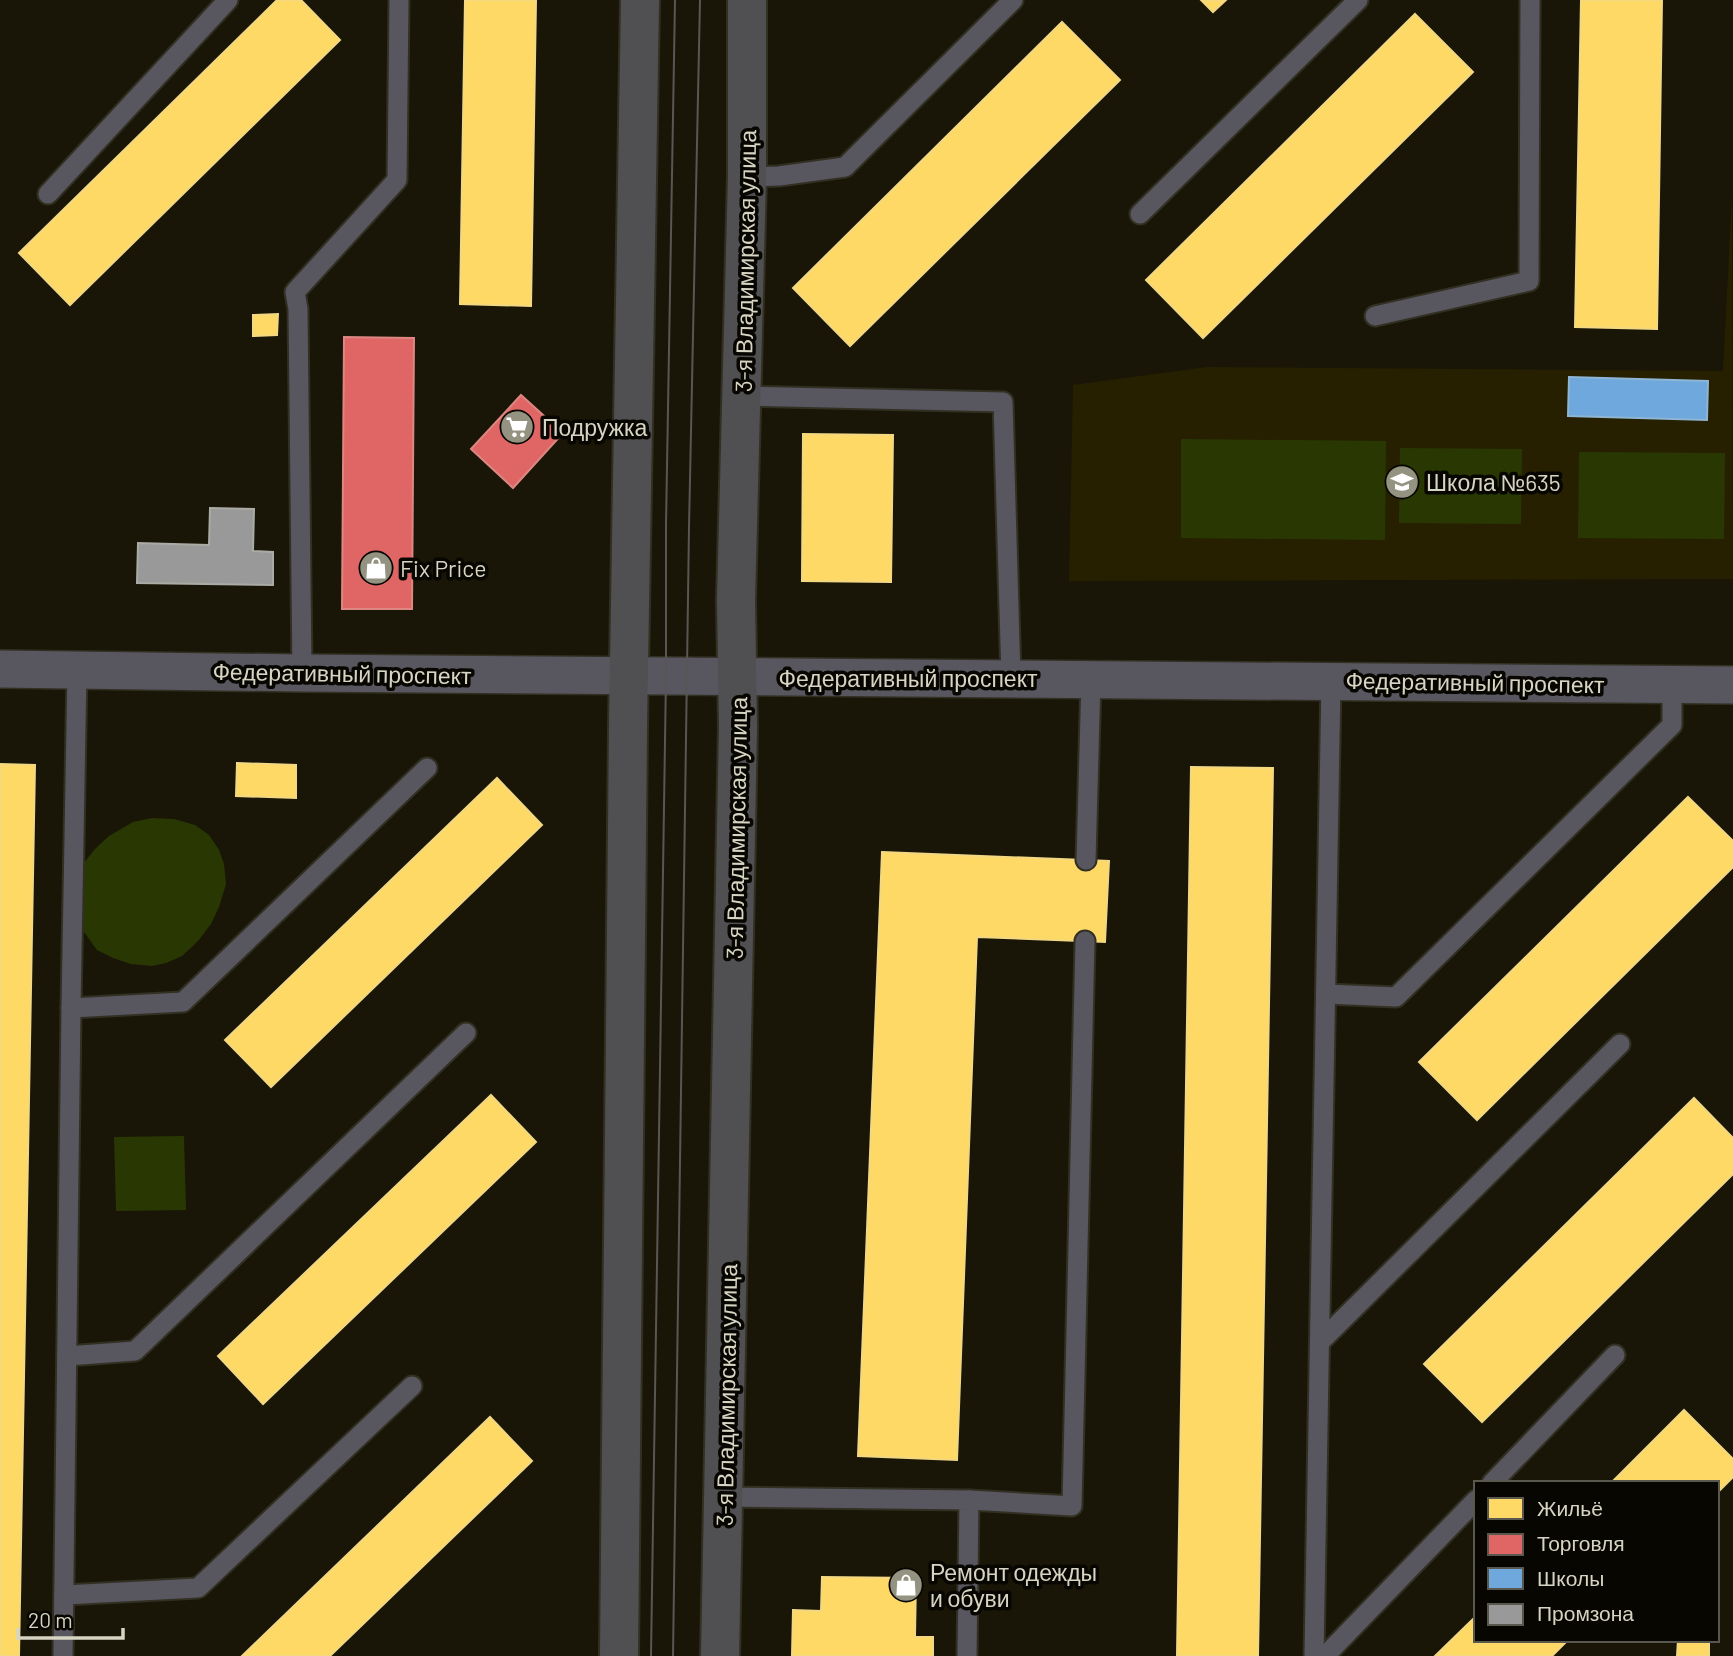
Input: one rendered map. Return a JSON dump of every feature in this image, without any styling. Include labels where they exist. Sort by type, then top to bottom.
[{"type":"street","points":[[619,1656],[629,676],[640,0]]},
{"type":"street","name":"3-я Владимирская улица","points":[[720,1656],[738,727],[736,600],[747,177],[747,0]]},
{"type":"street","name":"Федеративный проспект","points":[[0,669],[1733,685]]},
{"type":"lane","points":[[48,194],[228,0]]},
{"type":"lane","points":[[302,673],[298,309],[295,292],[397,180],[398,0]]},
{"type":"lane","points":[[747,177],[779,176],[845,167],[1013,0]]},
{"type":"lane","points":[[1140,214],[1358,0]]},
{"type":"lane","points":[[1375,316],[1529,281],[1530,0]]},
{"type":"lane","points":[[742,396],[1003,402],[1011,678]]},
{"type":"lane","points":[[63,1656],[77,670]]},
{"type":"lane","points":[[1086,860],[1091,679]]},
{"type":"lane","points":[[1314,1656],[1331,681]]},
{"type":"lane","points":[[1326,994],[1396,997],[1672,725],[1672,684]]},
{"type":"lane","points":[[71,1008],[183,1002],[427,768]]},
{"type":"lane","points":[[724,1497],[969,1500],[1072,1506],[1084,941]]},
{"type":"lane","points":[[67,1356],[135,1351],[466,1033]]},
{"type":"lane","points":[[1320,1342],[1620,1044]]},
{"type":"lane","points":[[1494,1481],[1615,1355]]},
{"type":"lane","points":[[64,1595],[198,1588],[412,1386]]},
{"type":"lane","points":[[967,1656],[969,1500]]},
{"type":"lane","points":[[1325,1656],[1474,1502]]},
{"type":"shaded area","name":"Школа №635","points":[[1732,196],[1733,579],[1069,581],[1073,385],[1207,367],[1723,371]]},
{"type":"green space","points":[[1181,439],[1386,441],[1385,540],[1181,538]]},
{"type":"green space","points":[[1400,448],[1522,449],[1521,524],[1399,523]]},
{"type":"green space","points":[[1579,452],[1725,453],[1724,539],[1578,538]]},
{"type":"green space","points":[[152,818],[174,819],[195,825],[209,835],[224,864],[226,884],[211,924],[198,941],[182,956],[152,966],[131,964],[97,950],[82,929],[83,864],[109,836],[133,822]]},
{"type":"green space","points":[[184,1136],[186,1210],[116,1211],[114,1137]]},
{"type":"building: Жильё","points":[[277,0],[301,0],[340,40],[70,305],[19,253]]},
{"type":"building: Жильё","points":[[465,0],[536,0],[531,306],[460,304]]},
{"type":"building: Жильё","points":[[1201,0],[1226,0],[1213,12]]},
{"type":"building: Жильё","points":[[1581,0],[1662,0],[1657,329],[1575,327]]},
{"type":"building: Жильё","points":[[1415,14],[1473,72],[1203,338],[1146,280]]},
{"type":"building: Жильё","points":[[1062,22],[1120,80],[850,346],[793,288]]},
{"type":"building: Жильё","points":[[278,314],[277,335],[253,336],[253,315]]},
{"type":"building: Жильё","points":[[803,434],[893,435],[891,582],[802,581]]},
{"type":"building: Жильё","points":[[237,763],[296,765],[296,798],[236,796]]},
{"type":"building: Жильё","points":[[0,764],[35,765],[19,1656],[0,1656]]},
{"type":"building: Жильё","points":[[1191,767],[1273,768],[1258,1656],[1177,1656]]},
{"type":"building: Жильё","points":[[497,778],[542,825],[271,1087],[225,1040]]},
{"type":"building: Жильё","points":[[1688,797],[1733,841],[1733,867],[1477,1120],[1419,1062]]},
{"type":"building: Жильё","points":[[882,852],[1109,861],[1105,942],[977,937],[957,1460],[858,1456]]},
{"type":"building: Жильё","points":[[491,1095],[536,1142],[263,1404],[218,1356]]},
{"type":"building: Жильё","points":[[1694,1098],[1733,1138],[1733,1174],[1482,1422],[1424,1364]]},
{"type":"building: Жильё","points":[[1684,1410],[1733,1459],[1733,1477],[1719,1491],[1719,1481],[1613,1481]]},
{"type":"building: Жильё","points":[[490,1417],[532,1461],[330,1656],[242,1656]]},
{"type":"building: Жильё","points":[[822,1577],[916,1578],[915,1637],[933,1637],[933,1656],[792,1656],[793,1610],[821,1611]]},
{"type":"building: Жильё","points":[[1474,1618],[1474,1642],[1566,1642],[1552,1656],[1435,1656]]},
{"type":"building: Жильё","points":[[1678,1642],[1709,1642],[1709,1656],[1677,1656]]},
{"type":"building: Торговля","points":[[344,337],[414,338],[412,609],[342,609]]},
{"type":"building: Торговля","points":[[521,395],[563,433],[513,488],[471,449]]},
{"type":"building: Школы","points":[[1569,377],[1708,381],[1707,420],[1568,416]]},
{"type":"building: Промзона","points":[[210,508],[254,509],[253,551],[273,552],[273,585],[137,583],[138,543],[209,545]]},
{"type":"tram line","points":[[651,1656],[675,0]]},
{"type":"tram line","points":[[673,1656],[689,527],[700,0]]},
{"type":"place","name":"Подружка","points":[[517,427]]},
{"type":"place","name":"Школа №635","points":[[1402,482]]},
{"type":"place","name":"Fix Price","points":[[376,568]]},
{"type":"place","name":"Ремонт одежды и обуви","points":[[906,1585]]}]
